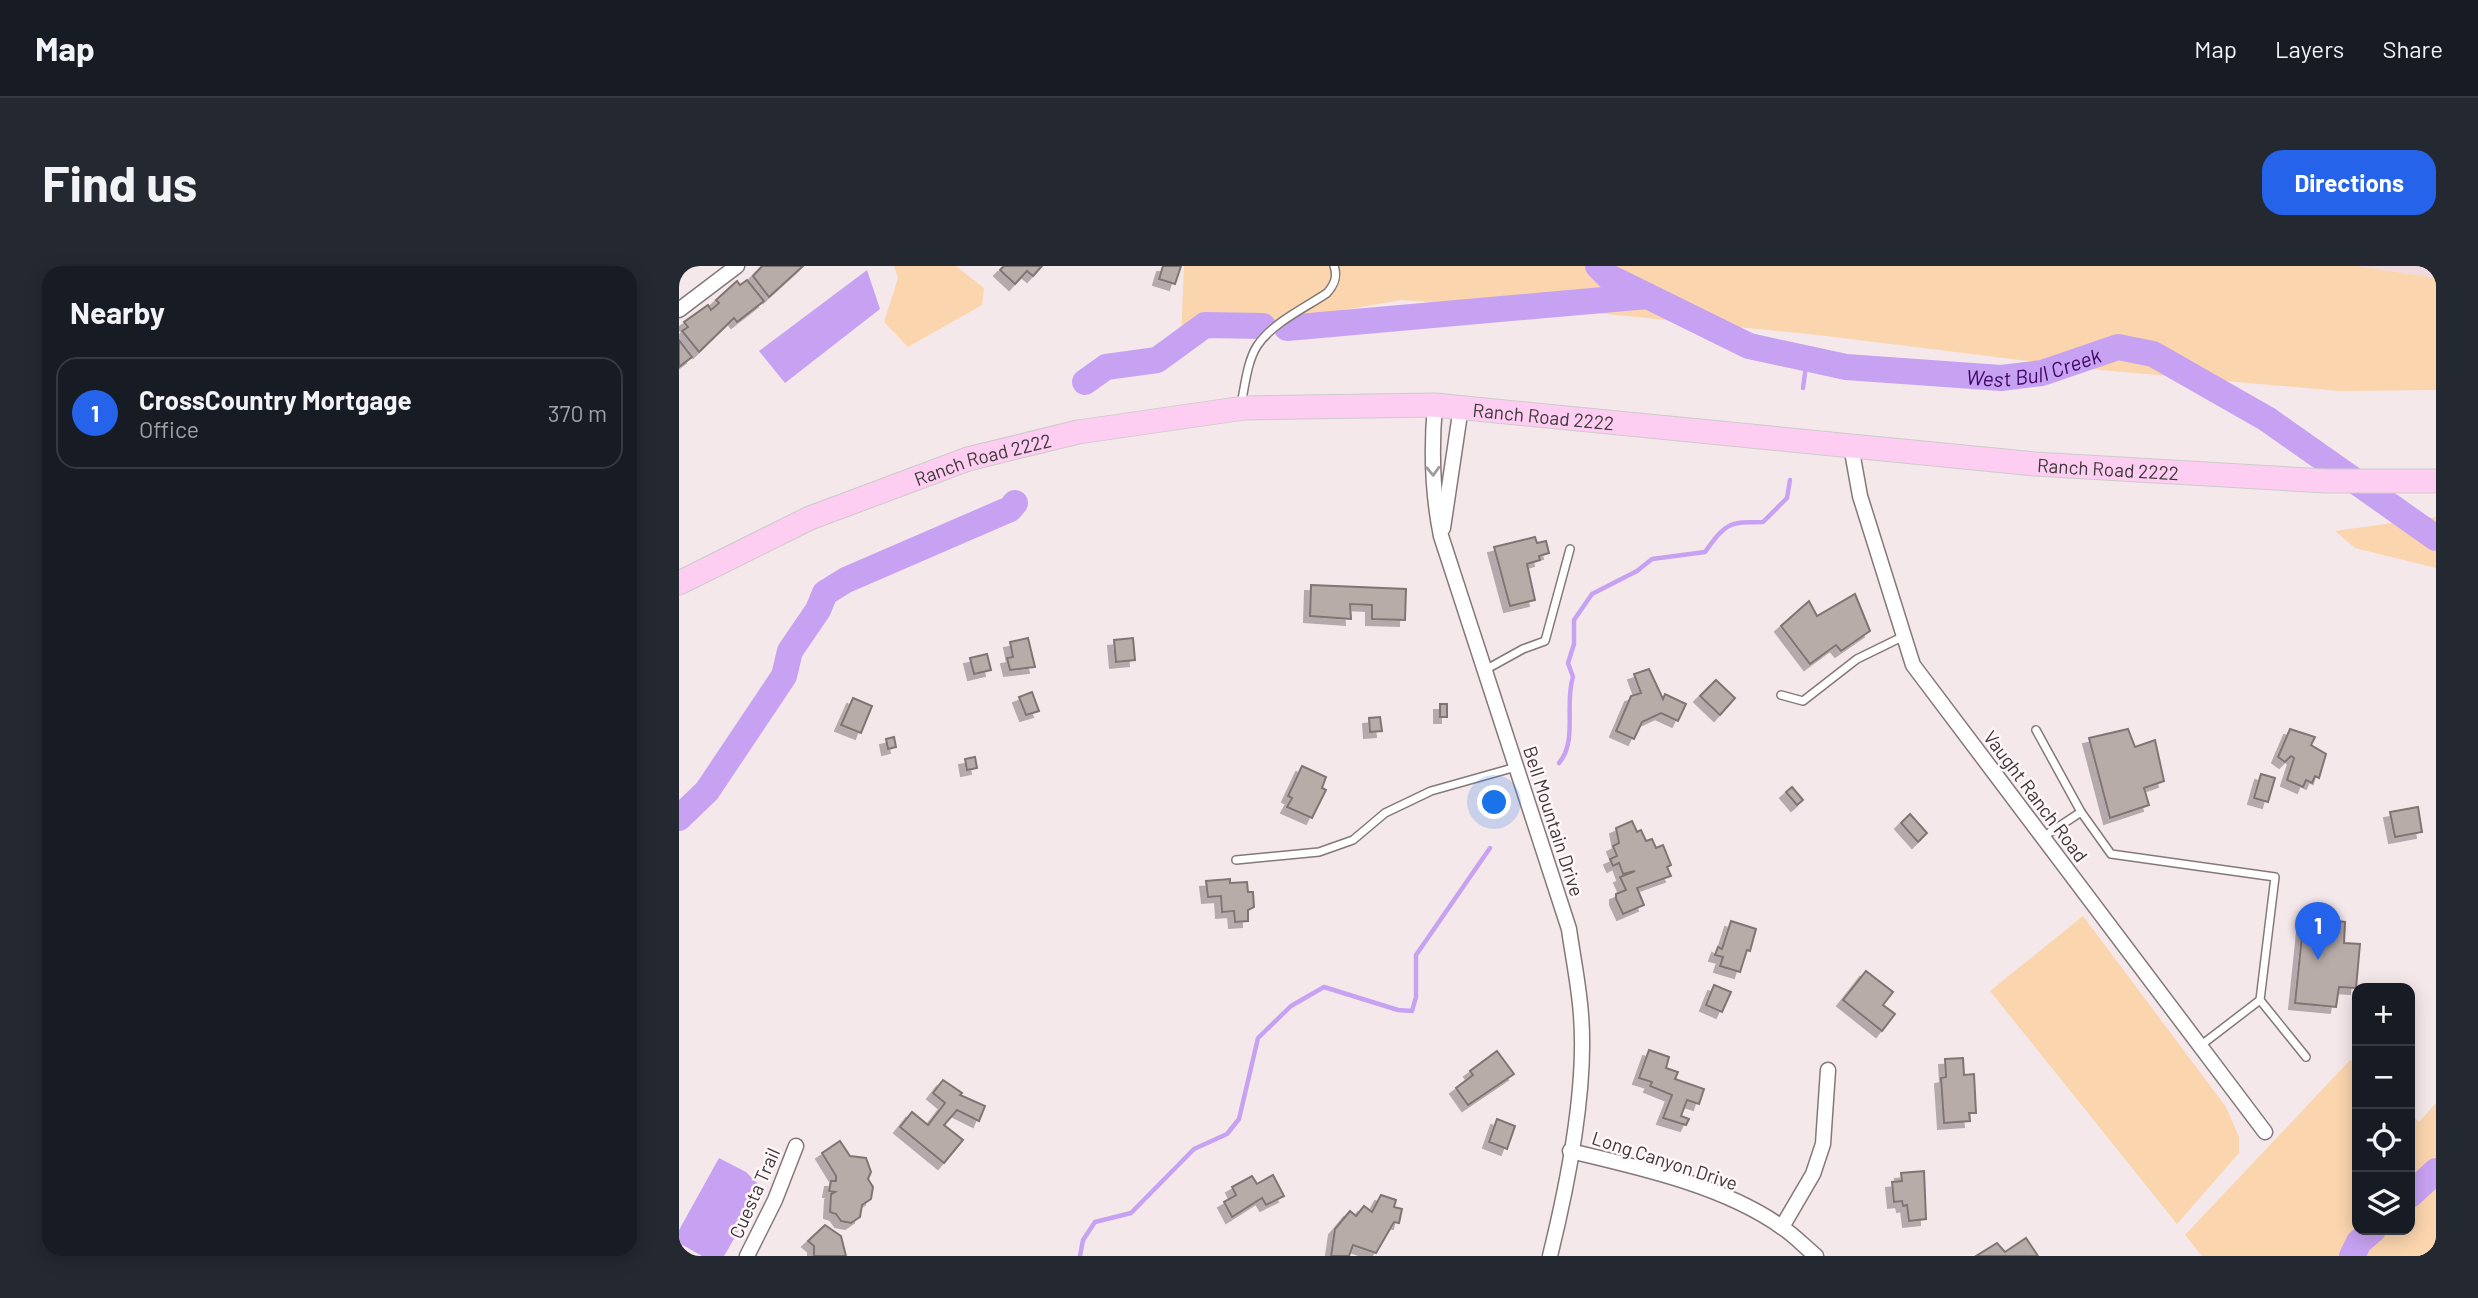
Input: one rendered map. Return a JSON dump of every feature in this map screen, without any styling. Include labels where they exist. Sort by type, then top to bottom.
[{"type":"main road","name":"Ranch Road 2222","points":[[679,583],[810,518],[968,459],[1078,432],[1240,408],[1435,405],[2035,464],[2326,481],[2436,481]]},
{"type":"street","points":[[679,310],[737,266]]},
{"type":"street","name":"Bell Mountain Drive","points":[[1435,405],[1432,445],[1433,498],[1441,536],[1569,929],[1578,982],[1581,1059],[1570,1151],[1550,1256]]},
{"type":"street","points":[[1441,536],[1461,407]]},
{"type":"street","name":"Vaught Ranch Road","points":[[1851,446],[1860,496],[1913,665],[2265,1132]]},
{"type":"street","points":[[1782,1227],[1812,1174],[1823,1144],[1828,1070]]},
{"type":"street","name":"Cuesta Trail","points":[[747,1256],[775,1200],[796,1146]]},
{"type":"street","name":"Long Canyon Drive","points":[[1570,1151],[1691,1185],[1735,1202],[1782,1227],[1816,1256]]},
{"type":"lane","points":[[1240,408],[1251,359],[1258,344],[1275,328],[1327,293],[1333,286],[1336,273],[1334,266]]},
{"type":"lane","points":[[1485,671],[1523,649],[1545,641],[1570,549]]},
{"type":"lane","points":[[1780,695],[1803,701],[1857,659],[1904,636]]},
{"type":"lane","points":[[2036,730],[2081,812],[2111,854],[2275,877],[2260,1000],[2200,1046]]},
{"type":"lane","points":[[1235,860],[1319,852],[1353,839],[1385,813],[1431,791],[1516,767]]},
{"type":"lane","points":[[2043,837],[2081,812]]},
{"type":"lane","points":[[2260,1000],[2306,1057]]},
{"type":"shaded area","points":[[894,266],[956,266],[984,288],[982,305],[908,347],[884,322],[898,278]]},
{"type":"shaded area","points":[[1184,266],[2357,266],[2436,278],[2436,390],[2340,391],[2101,370],[1818,335],[1586,312],[1401,300],[1181,338]]},
{"type":"shaded area","points":[[2357,266],[2436,266],[2436,278]]},
{"type":"shaded area","points":[[867,270],[880,309],[785,383],[759,351]]},
{"type":"shaded area","points":[[2436,517],[2436,568],[2355,548],[2335,531]]},
{"type":"shaded area","points":[[2083,916],[2226,1107],[2239,1137],[2239,1153],[2177,1224],[1990,991]]},
{"type":"shaded area","points":[[2350,1060],[2352,1235],[2415,1235],[2415,1118],[2419,1122],[2436,1103],[2436,1256],[2202,1256],[2185,1235]]},
{"type":"shaded area","points":[[719,1158],[746,1172],[763,1189],[724,1256],[702,1256],[679,1243],[679,1230]]},
{"type":"building","points":[[762,266],[803,266],[769,297],[753,276]]},
{"type":"building","points":[[1004,266],[1042,266],[1033,276],[1027,271],[1015,284],[1000,270]]},
{"type":"building","points":[[1163,266],[1181,266],[1175,284],[1159,279]]},
{"type":"building","points":[[747,280],[764,301],[737,322],[734,318],[699,352],[682,331],[688,327],[684,322],[708,305],[711,310],[719,303],[716,300],[737,281],[740,285]]},
{"type":"building","points":[[679,340],[692,357],[679,367]]},
{"type":"building","points":[[1535,537],[1537,543],[1546,541],[1549,553],[1539,556],[1540,560],[1527,564],[1535,600],[1510,606],[1494,547]]},
{"type":"building","points":[[1311,585],[1406,589],[1405,620],[1372,619],[1372,605],[1350,604],[1351,619],[1310,616]]},
{"type":"building","points":[[1855,594],[1870,631],[1841,651],[1836,645],[1810,664],[1781,626],[1809,601],[1817,616]]},
{"type":"building","points":[[1028,638],[1035,667],[1010,670],[1007,658],[1013,657],[1010,642]]},
{"type":"building","points":[[1133,638],[1135,660],[1116,662],[1114,640]]},
{"type":"building","points":[[987,654],[991,670],[974,674],[970,658]]},
{"type":"building","points":[[1649,669],[1663,699],[1665,694],[1686,704],[1678,721],[1661,713],[1642,722],[1634,739],[1616,731],[1631,696],[1641,693],[1634,674]]},
{"type":"building","points":[[1716,680],[1735,698],[1720,715],[1700,696]]},
{"type":"building","points":[[1032,692],[1039,711],[1026,715],[1019,697]]},
{"type":"building","points":[[853,698],[872,706],[861,733],[841,725]]},
{"type":"building","points":[[1440,704],[1447,704],[1447,717],[1440,717]]},
{"type":"building","points":[[1380,717],[1382,731],[1370,732],[1369,718]]},
{"type":"building","points":[[2128,729],[2135,747],[2155,740],[2164,781],[2144,788],[2149,805],[2110,818],[2089,738]]},
{"type":"building","points":[[2290,729],[2315,737],[2311,745],[2326,754],[2319,778],[2315,776],[2312,783],[2306,780],[2303,787],[2287,780],[2294,758],[2291,756],[2285,762],[2278,757]]},
{"type":"building","points":[[894,737],[896,747],[888,749],[886,739]]},
{"type":"building","points":[[975,757],[977,768],[967,770],[965,759]]},
{"type":"building","points":[[1302,766],[1326,777],[1322,788],[1326,790],[1312,818],[1287,807],[1292,798],[1288,796]]},
{"type":"building","points":[[2261,774],[2275,778],[2268,802],[2254,798]]},
{"type":"building","points":[[1792,787],[1803,800],[1797,805],[1786,792]]},
{"type":"building","points":[[2418,807],[2422,832],[2395,837],[2390,812]]},
{"type":"building","points":[[1910,814],[1927,833],[1918,842],[1901,823]]},
{"type":"building","points":[[1632,821],[1637,832],[1641,830],[1646,841],[1652,839],[1656,848],[1663,845],[1671,865],[1667,867],[1671,876],[1637,888],[1644,905],[1623,914],[1616,899],[1616,894],[1626,890],[1620,877],[1635,871],[1623,874],[1619,863],[1613,866],[1610,859],[1617,856],[1613,846],[1619,843],[1616,828]]},
{"type":"building","points":[[1230,879],[1230,883],[1247,882],[1248,892],[1253,892],[1254,907],[1248,910],[1248,921],[1235,922],[1234,911],[1222,912],[1221,896],[1208,897],[1206,881]]},
{"type":"building","points":[[2304,917],[2345,922],[2344,943],[2360,944],[2356,983],[2352,983],[2352,988],[2339,987],[2336,1007],[2295,1003]]},
{"type":"building","points":[[1731,921],[1756,929],[1740,972],[1720,966],[1723,957],[1715,955],[1718,947],[1722,949]]},
{"type":"building","points":[[1866,971],[1893,992],[1883,1005],[1895,1014],[1882,1031],[1843,1000]]},
{"type":"building","points":[[1714,985],[1731,992],[1722,1012],[1706,1005]]},
{"type":"building","points":[[1649,1050],[1669,1057],[1666,1068],[1678,1072],[1675,1079],[1704,1089],[1699,1104],[1687,1100],[1681,1116],[1689,1119],[1686,1125],[1663,1118],[1672,1095],[1650,1086],[1652,1082],[1639,1078]]},
{"type":"building","points":[[1497,1051],[1514,1074],[1468,1105],[1456,1088],[1473,1075],[1470,1071]]},
{"type":"building","points":[[1963,1058],[1964,1075],[1974,1074],[1976,1113],[1969,1113],[1970,1121],[1944,1123],[1941,1078],[1946,1077],[1945,1059]]},
{"type":"building","points":[[943,1080],[962,1093],[960,1095],[985,1106],[979,1121],[957,1110],[944,1125],[963,1140],[944,1163],[900,1127],[912,1112],[928,1125],[945,1103],[933,1093]]},
{"type":"building","points":[[1497,1119],[1515,1126],[1507,1149],[1489,1142]]},
{"type":"building","points":[[840,1141],[850,1156],[866,1158],[871,1172],[868,1179],[873,1187],[871,1199],[862,1205],[860,1217],[851,1223],[841,1221],[836,1214],[830,1212],[831,1194],[835,1192],[829,1191],[831,1181],[836,1181],[836,1176],[822,1153]]},
{"type":"building","points":[[1924,1171],[1926,1219],[1909,1221],[1907,1205],[1903,1206],[1902,1201],[1894,1202],[1892,1182],[1902,1181],[1901,1173]]},
{"type":"building","points":[[1273,1175],[1284,1196],[1266,1205],[1262,1198],[1232,1217],[1224,1202],[1236,1195],[1232,1187],[1252,1176],[1257,1184]]},
{"type":"building","points":[[1381,1195],[1396,1200],[1394,1207],[1402,1209],[1399,1223],[1394,1222],[1376,1253],[1353,1245],[1349,1256],[1331,1256],[1335,1229],[1350,1211],[1356,1216],[1364,1206],[1372,1212]]},
{"type":"building","points":[[825,1225],[841,1236],[846,1256],[814,1256],[814,1246],[808,1241]]},
{"type":"building","points":[[2026,1238],[2038,1256],[1976,1256],[1997,1243],[2005,1252]]},
{"type":"waterway","name":"West Bull Creek","points":[[1598,266],[1609,277],[1749,346],[1846,367],[2001,378],[2042,373],[2118,347],[2153,354],[2267,419],[2436,538]]},
{"type":"waterway","points":[[1287,328],[1648,296]]},
{"type":"waterway","points":[[1085,382],[1106,367],[1157,360],[1205,325],[1263,326]]},
{"type":"waterway","points":[[1803,388],[1807,358]]},
{"type":"waterway","points":[[1559,763],[1568,744],[1573,677],[1568,663],[1574,644],[1574,620],[1592,594],[1637,571],[1652,559],[1705,552],[1729,526],[1763,522],[1787,498],[1790,480]]},
{"type":"waterway","points":[[679,818],[707,791],[784,676],[790,651],[818,610],[825,593],[846,580],[1010,509],[1015,503]]},
{"type":"waterway","points":[[1080,1256],[1083,1240],[1095,1222],[1131,1213],[1194,1149],[1227,1134],[1239,1119],[1258,1038],[1291,1006],[1324,987],[1398,1010],[1412,1011],[1416,997],[1416,955],[1490,848]]},
{"type":"waterway","points":[[2415,1190],[2436,1171]]},
{"type":"waterway","points":[[2352,1256],[2359,1242],[2367,1235]]},
{"type":"place","name":"CrossCountry Mortgage","points":[[2318,960]]}]
